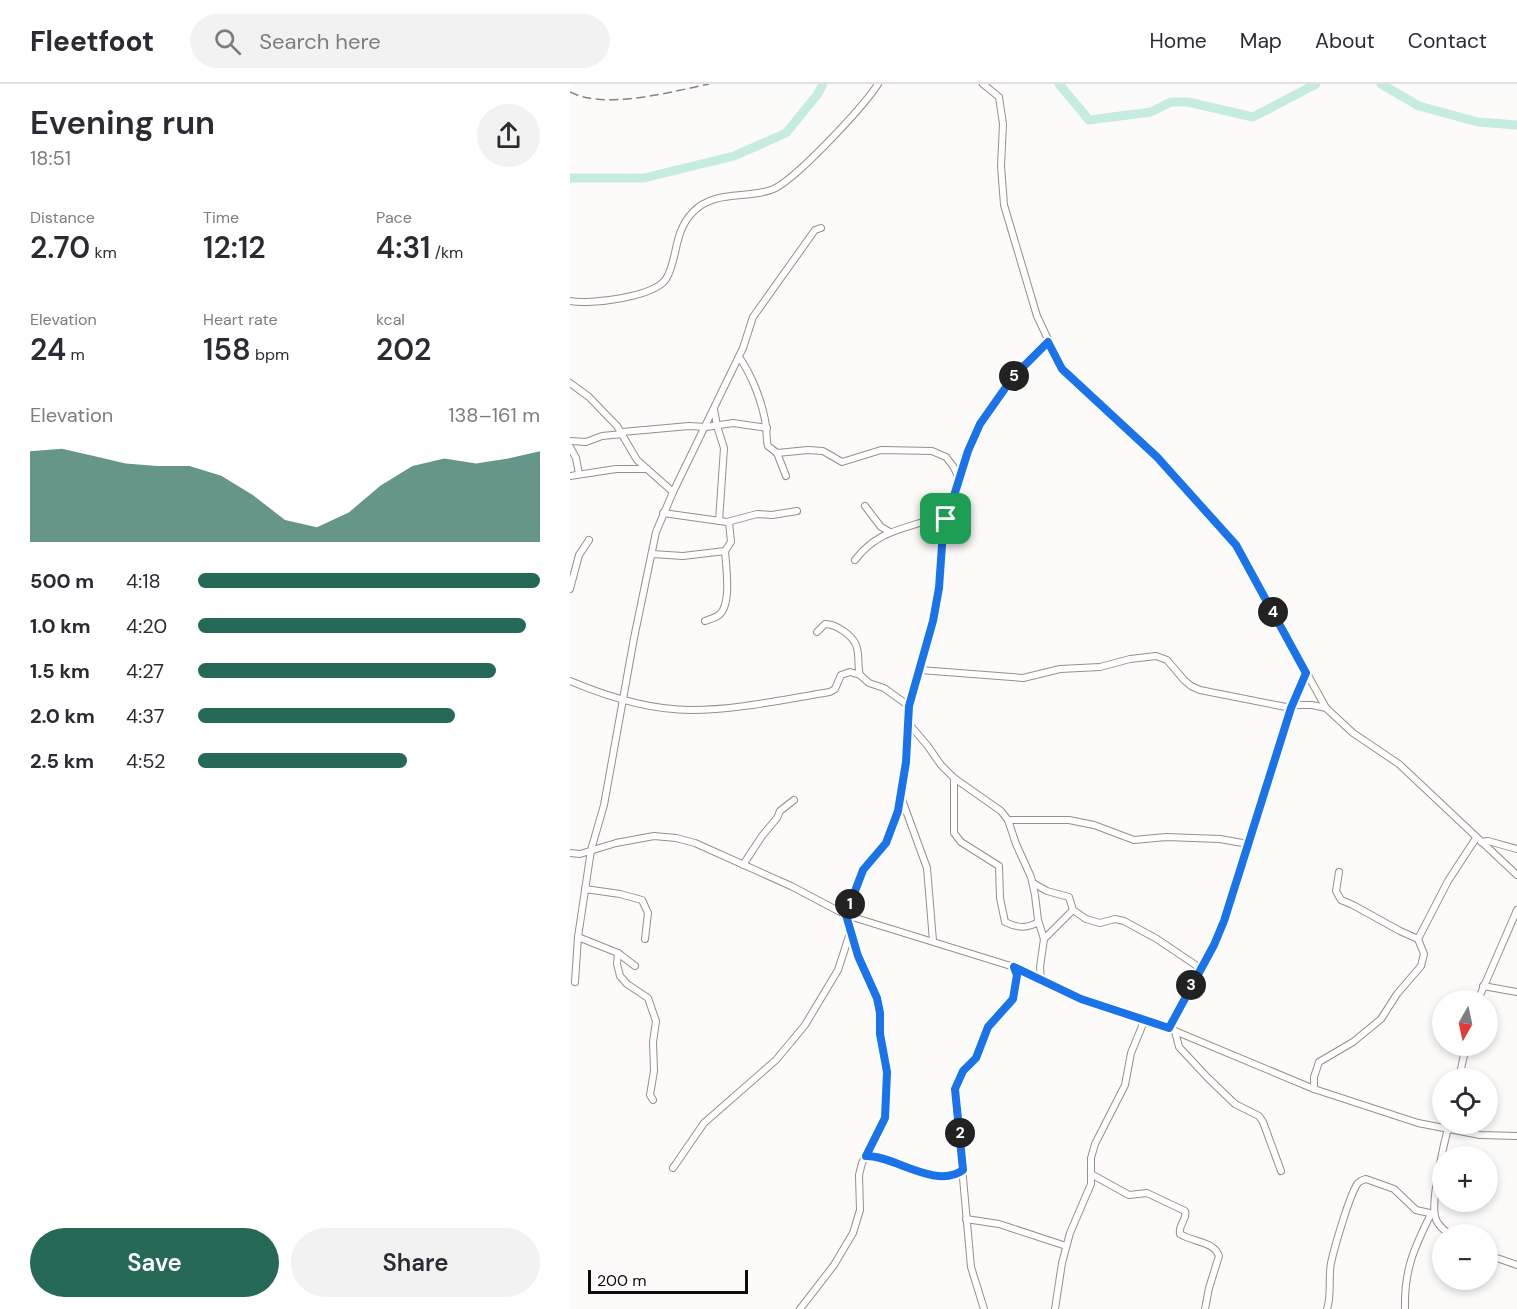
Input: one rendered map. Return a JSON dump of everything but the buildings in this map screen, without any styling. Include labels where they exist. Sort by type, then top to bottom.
[{"type":"street","points":[[570,301],[606,302],[639,293],[662,283],[669,272],[679,235],[693,211],[714,198],[772,190],[798,172],[878,84]]},
{"type":"street","points":[[983,84],[999,97],[1003,124],[1001,166],[1005,205],[1037,316],[1062,369],[1157,457],[1236,545],[1326,708],[1353,734],[1399,764],[1517,875]]},
{"type":"street","points":[[575,982],[573,971],[591,850],[604,805],[652,555],[663,513],[739,357],[753,317],[815,230],[821,228]]},
{"type":"street","points":[[800,1309],[834,1264],[853,1233],[860,1210],[859,1175],[862,1163],[885,1118],[887,1072],[880,1034],[880,1013],[877,998],[858,956],[846,915],[863,870],[886,843],[898,811],[906,762],[909,706],[933,621],[943,531],[959,478],[980,424],[1013,377],[1048,342]]},
{"type":"street","points":[[739,357],[751,379],[767,428],[768,446],[777,453],[786,476]]},
{"type":"street","points":[[570,383],[589,397],[622,433],[631,451],[673,492]]},
{"type":"street","points":[[714,409],[724,448],[719,520]]},
{"type":"street","points":[[570,441],[586,442],[602,436],[622,433],[733,423],[767,428]]},
{"type":"street","points":[[570,447],[576,458],[579,474]]},
{"type":"street","points":[[777,453],[823,451],[842,462],[881,450],[932,451],[946,457],[959,478]]},
{"type":"street","points":[[627,469],[631,451]]},
{"type":"street","points":[[570,476],[596,471],[647,469]]},
{"type":"street","points":[[865,506],[881,526],[890,532]]},
{"type":"street","points":[[855,560],[864,549],[890,532],[924,521],[949,509]]},
{"type":"street","points":[[663,513],[729,522],[757,514],[772,515],[797,511]]},
{"type":"street","points":[[924,521],[943,542]]},
{"type":"street","points":[[705,621],[718,616],[724,609],[727,591],[725,551],[730,542],[729,522]]},
{"type":"street","points":[[570,590],[579,555],[589,540]]},
{"type":"street","points":[[652,555],[683,556],[725,551]]},
{"type":"street","points":[[817,632],[825,624],[830,624],[852,639],[857,647],[860,675]]},
{"type":"street","points":[[920,670],[1023,678],[1059,669],[1100,667],[1130,659],[1156,656],[1167,660],[1184,680],[1200,690],[1291,707],[1312,705],[1326,708]]},
{"type":"street","points":[[570,681],[623,700],[675,709],[714,709],[830,692],[835,688],[841,675],[850,672],[860,675],[869,683],[884,688],[909,706]]},
{"type":"street","points":[[1281,1171],[1259,1116],[1234,1104],[1207,1077],[1179,1047],[1172,1029],[1224,921],[1291,707],[1306,673]]},
{"type":"street","points":[[908,723],[954,778],[1001,811],[1008,820],[1033,883],[1038,922],[1044,939],[1040,967],[1041,981]]},
{"type":"street","points":[[954,778],[954,833],[962,842],[999,866],[1000,898],[1005,922],[1017,927],[1025,927],[1038,922]]},
{"type":"street","points":[[900,796],[927,868],[933,941]]},
{"type":"street","points":[[743,865],[780,811],[794,800]]},
{"type":"street","points":[[1008,820],[1069,820],[1134,840],[1166,837],[1220,839],[1248,844]]},
{"type":"street","points":[[570,853],[580,854],[616,843],[654,836],[667,836],[695,843],[846,915],[1014,967],[1081,999],[1172,1029],[1314,1089],[1418,1123],[1432,1124]]},
{"type":"street","points":[[1478,840],[1517,849]]},
{"type":"street","points":[[1418,939],[1448,881],[1478,840]]},
{"type":"street","points":[[1314,1089],[1314,1077],[1319,1062],[1353,1042],[1382,1019],[1397,994],[1421,966],[1424,954],[1418,939],[1338,898],[1336,885],[1339,872]]},
{"type":"street","points":[[1033,883],[1047,891],[1069,897],[1073,910],[1092,922],[1100,923],[1115,919],[1124,921],[1157,939],[1200,968]]},
{"type":"street","points":[[585,889],[642,900],[648,913],[645,939]]},
{"type":"street","points":[[1044,939],[1073,910]]},
{"type":"street","points":[[1482,990],[1517,910]]},
{"type":"street","points":[[673,1168],[704,1123],[776,1060],[805,1025],[838,970],[850,930]]},
{"type":"street","points":[[578,937],[618,953],[635,966]]},
{"type":"street","points":[[618,953],[617,964],[620,976],[627,984],[648,998],[655,1014],[656,1027],[652,1047],[654,1071],[650,1095],[653,1100]]},
{"type":"street","points":[[984,1309],[971,1267],[955,1089],[963,1071],[976,1058],[988,1027],[1013,999],[1017,975],[1014,967]]},
{"type":"street","points":[[1029,975],[1040,967]]},
{"type":"street","points":[[1484,986],[1517,992]]},
{"type":"street","points":[[1055,1309],[1066,1246],[1075,1217],[1088,1192],[1091,1158],[1095,1144],[1125,1084],[1131,1053],[1145,1019]]},
{"type":"street","points":[[1405,1309],[1406,1279],[1410,1262],[1418,1239],[1433,1214],[1446,1134]]},
{"type":"street","points":[[1476,1134],[1517,1136]]},
{"type":"street","points":[[869,1149],[874,1156]]},
{"type":"street","points":[[866,1156],[874,1156],[917,1172],[948,1176],[963,1170]]},
{"type":"street","points":[[1091,1174],[1129,1195],[1147,1193],[1185,1211],[1186,1216],[1180,1227],[1180,1234],[1213,1247],[1219,1256],[1205,1309]]},
{"type":"street","points":[[948,1176],[963,1185]]},
{"type":"street","points":[[1327,1309],[1333,1254],[1359,1182],[1363,1179],[1370,1180],[1394,1189],[1416,1210],[1433,1214]]},
{"type":"street","points":[[1433,1214],[1439,1224]]},
{"type":"street","points":[[966,1219],[999,1224],[1066,1246]]},
{"type":"street","points":[[1498,1258],[1517,1265]]},
{"type":"waterway","points":[[570,178],[644,178],[734,156],[786,133],[817,95],[823,84]]},
{"type":"waterway","points":[[1059,84],[1089,120],[1151,112],[1171,102],[1188,102],[1253,117],[1316,84]]},
{"type":"waterway","points":[[1381,84],[1419,106],[1478,122],[1517,125]]},
{"type":"railway","points":[[570,92],[601,99],[638,98],[709,84]]},
{"type":"route","points":[[1048,342],[1062,369],[1157,457],[1236,545],[1306,673],[1291,708],[1224,921],[1214,945],[1169,1028],[1081,999],[1014,967],[1017,975],[1013,999],[988,1027],[974,1063],[963,1071],[955,1089],[963,1170],[948,1176],[917,1172],[874,1156],[866,1156],[885,1118],[887,1072],[880,1034],[877,998],[858,956],[846,915],[863,870],[886,843],[898,811],[909,734],[909,706],[933,621],[946,519],[968,451],[980,424],[1013,377],[1048,342]]}]
